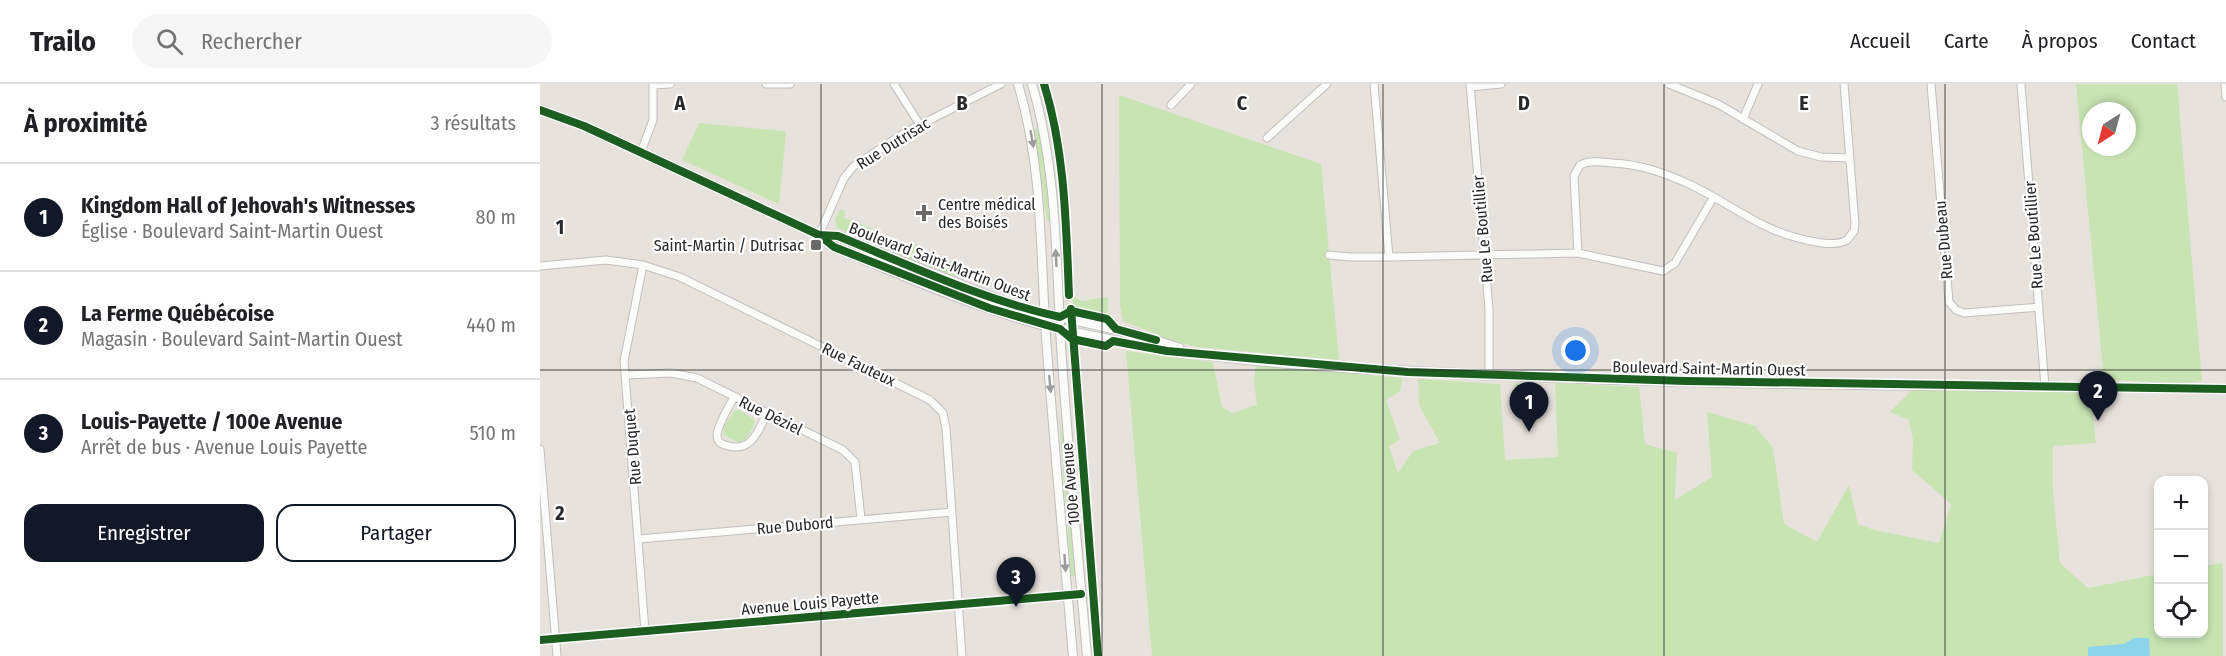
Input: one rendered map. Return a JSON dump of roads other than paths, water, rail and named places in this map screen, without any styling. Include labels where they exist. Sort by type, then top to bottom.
[{"type":"main road","name":"Boulevard Saint-Martin Ouest","points":[[540,110],[576,122],[819,234],[838,237],[976,292],[1060,317],[1132,333],[1193,352]]},
{"type":"main road","name":"Boulevard Saint-Martin Ouest","points":[[819,234],[834,247],[989,308],[1060,329],[1158,350],[1366,369],[1489,375],[1705,381],[2226,389]]},
{"type":"street","points":[[641,152],[653,120],[653,85],[670,84]]},
{"type":"street","points":[[766,84],[790,84]]},
{"type":"street","points":[[894,84],[920,125]]},
{"type":"street","name":"Rue Dutrisac","points":[[819,234],[844,178],[852,168],[920,125],[1001,84]]},
{"type":"street","name":"100e Avenue","points":[[1018,84],[1028,118],[1035,160],[1045,325],[1073,656]]},
{"type":"street","name":"100e Avenue","points":[[1032,84],[1044,128],[1049,159],[1060,329],[1087,656]]},
{"type":"street","points":[[1171,105],[1191,84]]},
{"type":"street","points":[[1267,138],[1327,84]]},
{"type":"street","points":[[1374,84],[1389,257]]},
{"type":"street","points":[[1470,85],[1501,84]]},
{"type":"street","points":[[1673,84],[1718,104],[1787,146],[1805,154],[1850,158]]},
{"type":"street","points":[[1743,119],[1758,84]]},
{"type":"street","points":[[1578,253],[1574,176],[1577,167],[1583,163],[1623,163],[1642,166],[1678,179],[1779,233],[1823,243],[1844,242],[1852,235],[1855,224],[1844,84]]},
{"type":"street","name":"Rue Dubeau","points":[[1931,84],[1949,302],[1956,310],[1964,313],[2039,307]]},
{"type":"street","name":"Rue Le Boutillier","points":[[2021,84],[2045,387]]},
{"type":"street","points":[[2225,84],[2226,97]]},
{"type":"street","name":"Rue Le Boutillier","points":[[1470,85],[1490,328],[1489,375]]},
{"type":"street","points":[[1329,255],[1350,258],[1578,253],[1660,271],[1675,263],[1713,198]]},
{"type":"street","name":"Rue Fauteux","points":[[540,266],[606,261],[643,265],[690,282],[935,403],[945,418],[962,656]]},
{"type":"street","name":"Rue Duquet","points":[[643,265],[624,361],[645,631]]},
{"type":"street","name":"Rue Déziel","points":[[626,375],[686,374],[851,456],[856,467],[861,519]]},
{"type":"street","points":[[734,397],[717,432],[718,440],[723,445],[735,447],[754,440],[767,413]]},
{"type":"street","points":[[540,449],[557,656]]},
{"type":"street","name":"Rue Dubord","points":[[639,539],[951,512]]},
{"type":"street","name":"Avenue Louis Payette","points":[[540,640],[1082,594]]},
{"type":"water","points":[[2134,638],[2149,638],[2150,656],[2088,656],[2088,647],[2124,644]]},
{"type":"place","name":"Centre médical des Boisés","points":[[924,213]]},
{"type":"place","name":"Saint-Martin / Dutrisac","points":[[816,245]]},
{"type":"place","name":"La Ferme Québécoise","points":[[2098,421]]},
{"type":"place","name":"Kingdom Hall of Jehovah's Witnesses","points":[[1529,432]]},
{"type":"place","name":"Louis-Payette / 100e Avenue","points":[[1016,607]]}]
